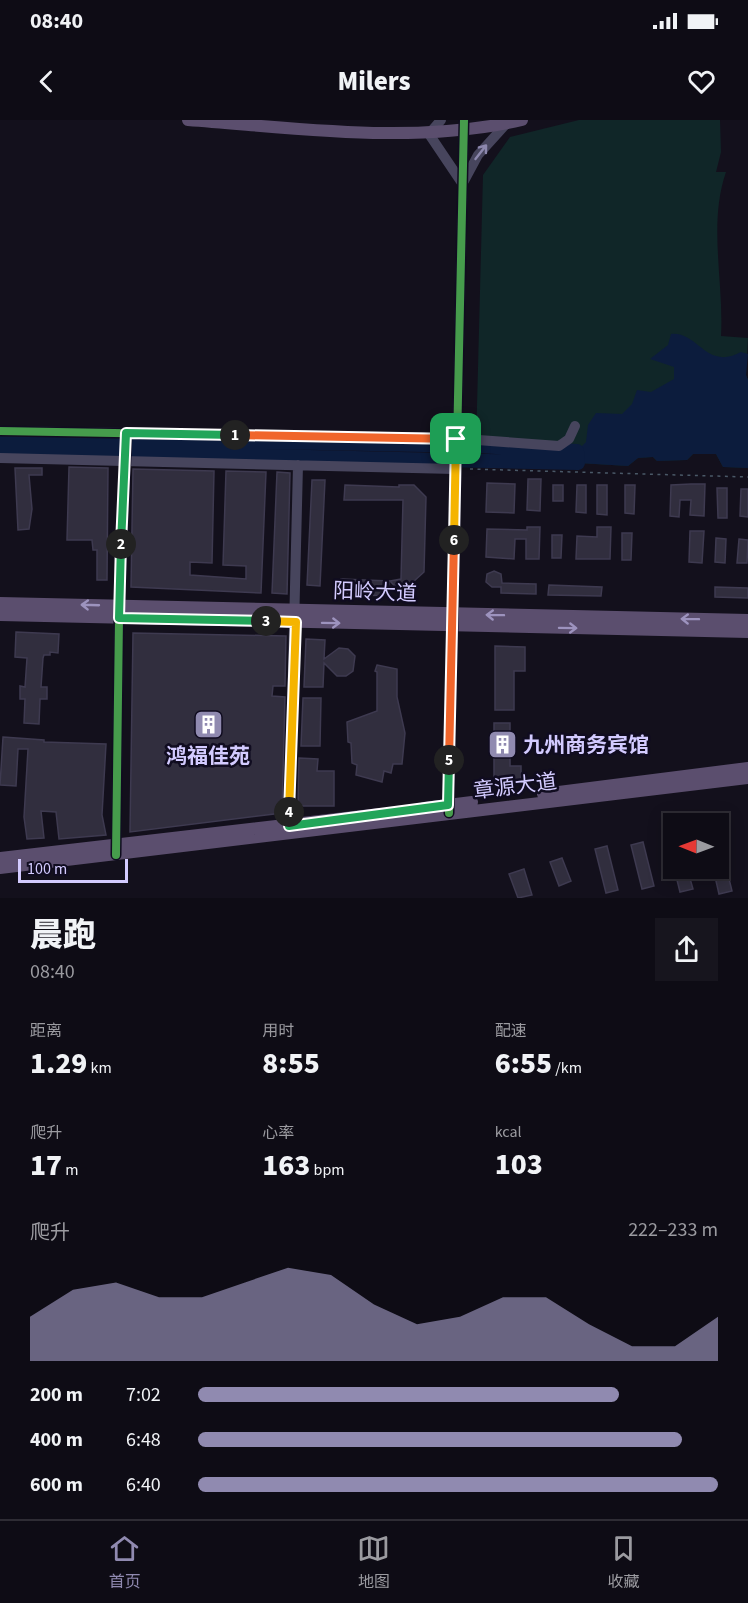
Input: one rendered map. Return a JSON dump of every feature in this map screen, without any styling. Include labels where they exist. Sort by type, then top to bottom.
[{"type":"main road","points":[[188,120],[383,134],[429,134],[464,125],[522,120]]},
{"type":"main road","name":"阳岭大道","points":[[0,603],[119,612]]},
{"type":"main road","name":"阳岭大道","points":[[0,615],[119,612],[296,616],[748,632]]},
{"type":"main road","name":"阳岭大道","points":[[453,620],[748,621]]},
{"type":"main road","name":"章源大道","points":[[0,868],[115,850],[289,830],[748,768]]},
{"type":"main road","name":"章源大道","points":[[449,809],[748,778]]},
{"type":"main road","name":"章源大道","points":[[0,858],[115,850]]},
{"type":"street","points":[[441,120],[429,134],[462,184]]},
{"type":"street","points":[[462,184],[478,155],[503,122]]},
{"type":"street","points":[[449,809],[464,125]]},
{"type":"street","points":[[0,431],[559,446],[569,439],[575,426]]},
{"type":"street","points":[[115,850],[119,612],[126,435]]},
{"type":"street","points":[[0,458],[125,458],[298,465],[455,466]]},
{"type":"street","points":[[289,830],[298,465]]},
{"type":"path","points":[[470,468],[748,477]]},
{"type":"green space","points":[[579,120],[720,120],[721,152],[716,172],[726,172],[718,212],[717,233],[721,336],[748,338],[746,375],[748,380],[748,468],[723,467],[716,454],[693,454],[687,460],[657,461],[653,457],[638,458],[628,466],[578,463],[576,451],[476,445],[483,175],[510,137]]},
{"type":"water","points":[[671,334],[688,338],[719,357],[729,357],[741,352],[748,354],[746,375],[748,380],[748,468],[723,467],[716,454],[693,454],[687,460],[657,461],[653,457],[638,458],[628,466],[578,463],[577,451],[586,442],[588,425],[596,413],[622,414],[632,404],[637,390],[651,392],[674,379],[674,367],[650,359],[668,345]]},
{"type":"building","points":[[69,467],[108,468],[107,580],[97,580],[97,550],[93,550],[92,540],[67,540]]},
{"type":"building","points":[[15,468],[42,468],[42,475],[29,475],[32,509],[29,529],[18,530]]},
{"type":"building","points":[[133,469],[214,471],[212,563],[190,562],[190,575],[246,579],[246,566],[223,565],[226,471],[266,472],[261,593],[131,587]]},
{"type":"building","points":[[277,472],[290,473],[287,594],[272,593]]},
{"type":"building","points":[[528,479],[541,479],[540,511],[527,510]]},
{"type":"building","points":[[312,480],[325,480],[320,586],[307,585]]},
{"type":"building","points":[[487,483],[515,484],[514,513],[486,512]]},
{"type":"building","points":[[705,484],[704,516],[690,515],[691,500],[680,500],[679,517],[670,516],[671,485]]},
{"type":"building","points":[[345,485],[399,487],[399,485],[414,485],[426,497],[424,572],[401,593],[390,581],[401,579],[403,500],[344,500]]},
{"type":"building","points":[[553,485],[563,485],[563,501],[553,501]]},
{"type":"building","points":[[577,485],[586,485],[586,513],[576,512]]},
{"type":"building","points":[[597,485],[607,485],[607,515],[597,514]]},
{"type":"building","points":[[625,485],[635,485],[634,514],[625,513]]},
{"type":"building","points":[[717,488],[727,488],[727,518],[718,518]]},
{"type":"building","points":[[741,489],[748,489],[748,517],[740,516]]},
{"type":"building","points":[[527,527],[540,527],[539,559],[526,559],[526,539],[515,539],[514,559],[486,557],[487,529],[527,530]]},
{"type":"building","points":[[597,527],[611,527],[610,559],[576,559],[577,536],[597,537]]},
{"type":"building","points":[[690,531],[704,531],[702,563],[689,562]]},
{"type":"building","points":[[622,533],[632,533],[631,560],[622,560]]},
{"type":"building","points":[[552,535],[562,535],[561,558],[552,558]]},
{"type":"building","points":[[716,538],[726,539],[725,563],[715,562]]},
{"type":"building","points":[[739,539],[748,540],[747,563],[737,563]]},
{"type":"building","points":[[494,571],[501,574],[502,583],[536,584],[536,594],[501,593],[501,587],[492,587],[486,582],[487,574]]},
{"type":"building","points":[[341,579],[389,581],[388,596],[341,594]]},
{"type":"building","points":[[549,585],[602,587],[601,596],[548,595]]},
{"type":"building","points":[[715,587],[748,588],[748,598],[715,597]]},
{"type":"building","points":[[16,632],[59,634],[58,653],[50,652],[50,655],[44,655],[43,658],[41,687],[47,687],[47,699],[40,699],[39,724],[24,723],[25,699],[20,699],[20,686],[25,687],[27,658],[15,657]]},
{"type":"building","name":"鸿福佳苑","points":[[133,633],[286,636],[285,686],[273,686],[272,696],[285,697],[282,813],[130,832]]},
{"type":"building","points":[[306,639],[325,640],[324,659],[339,648],[348,649],[355,656],[353,671],[346,676],[337,676],[324,663],[323,687],[304,687]]},
{"type":"building","points":[[495,646],[525,647],[525,671],[514,671],[514,710],[495,710]]},
{"type":"building","points":[[377,665],[397,669],[397,697],[405,733],[402,764],[393,764],[391,773],[384,771],[382,782],[356,775],[357,765],[352,763],[347,722],[377,711],[377,672],[375,671]]},
{"type":"building","points":[[303,698],[321,698],[320,746],[301,746]]},
{"type":"building","name":"九州商务宾馆","points":[[494,723],[510,723],[510,766],[521,766],[521,781],[494,781]]},
{"type":"building","points":[[3,737],[44,740],[44,742],[106,744],[102,815],[106,835],[59,839],[56,812],[41,811],[44,838],[27,839],[24,817],[28,749],[18,749],[16,786],[0,785]]},
{"type":"building","points":[[299,758],[318,759],[317,771],[334,771],[334,806],[298,806]]},
{"type":"building","points":[[643,842],[654,886],[642,889],[631,845]]},
{"type":"building","points":[[607,846],[618,890],[606,893],[595,849]]},
{"type":"building","points":[[562,858],[571,881],[559,886],[550,862]]},
{"type":"building","points":[[524,869],[532,895],[518,898],[509,874]]},
{"type":"building","points":[[677,879],[690,879],[693,889],[680,892]]},
{"type":"building","points":[[716,879],[729,879],[732,891],[719,894]]},
{"type":"waterway","points":[[0,437],[477,446],[577,451],[578,463],[0,450]]},
{"type":"cycle path","points":[[449,813],[464,120]]},
{"type":"cycle path","points":[[0,431],[456,439]]},
{"type":"cycle path","points":[[116,855],[119,618],[127,433]]},
{"type":"place","name":"鸿福佳苑","points":[[208,725]]},
{"type":"place","name":"九州商务宾馆","points":[[502,745]]},
{"type":"route","points":[[126,433],[456,439],[448,805],[289,826],[296,622],[119,618],[126,433]]}]
